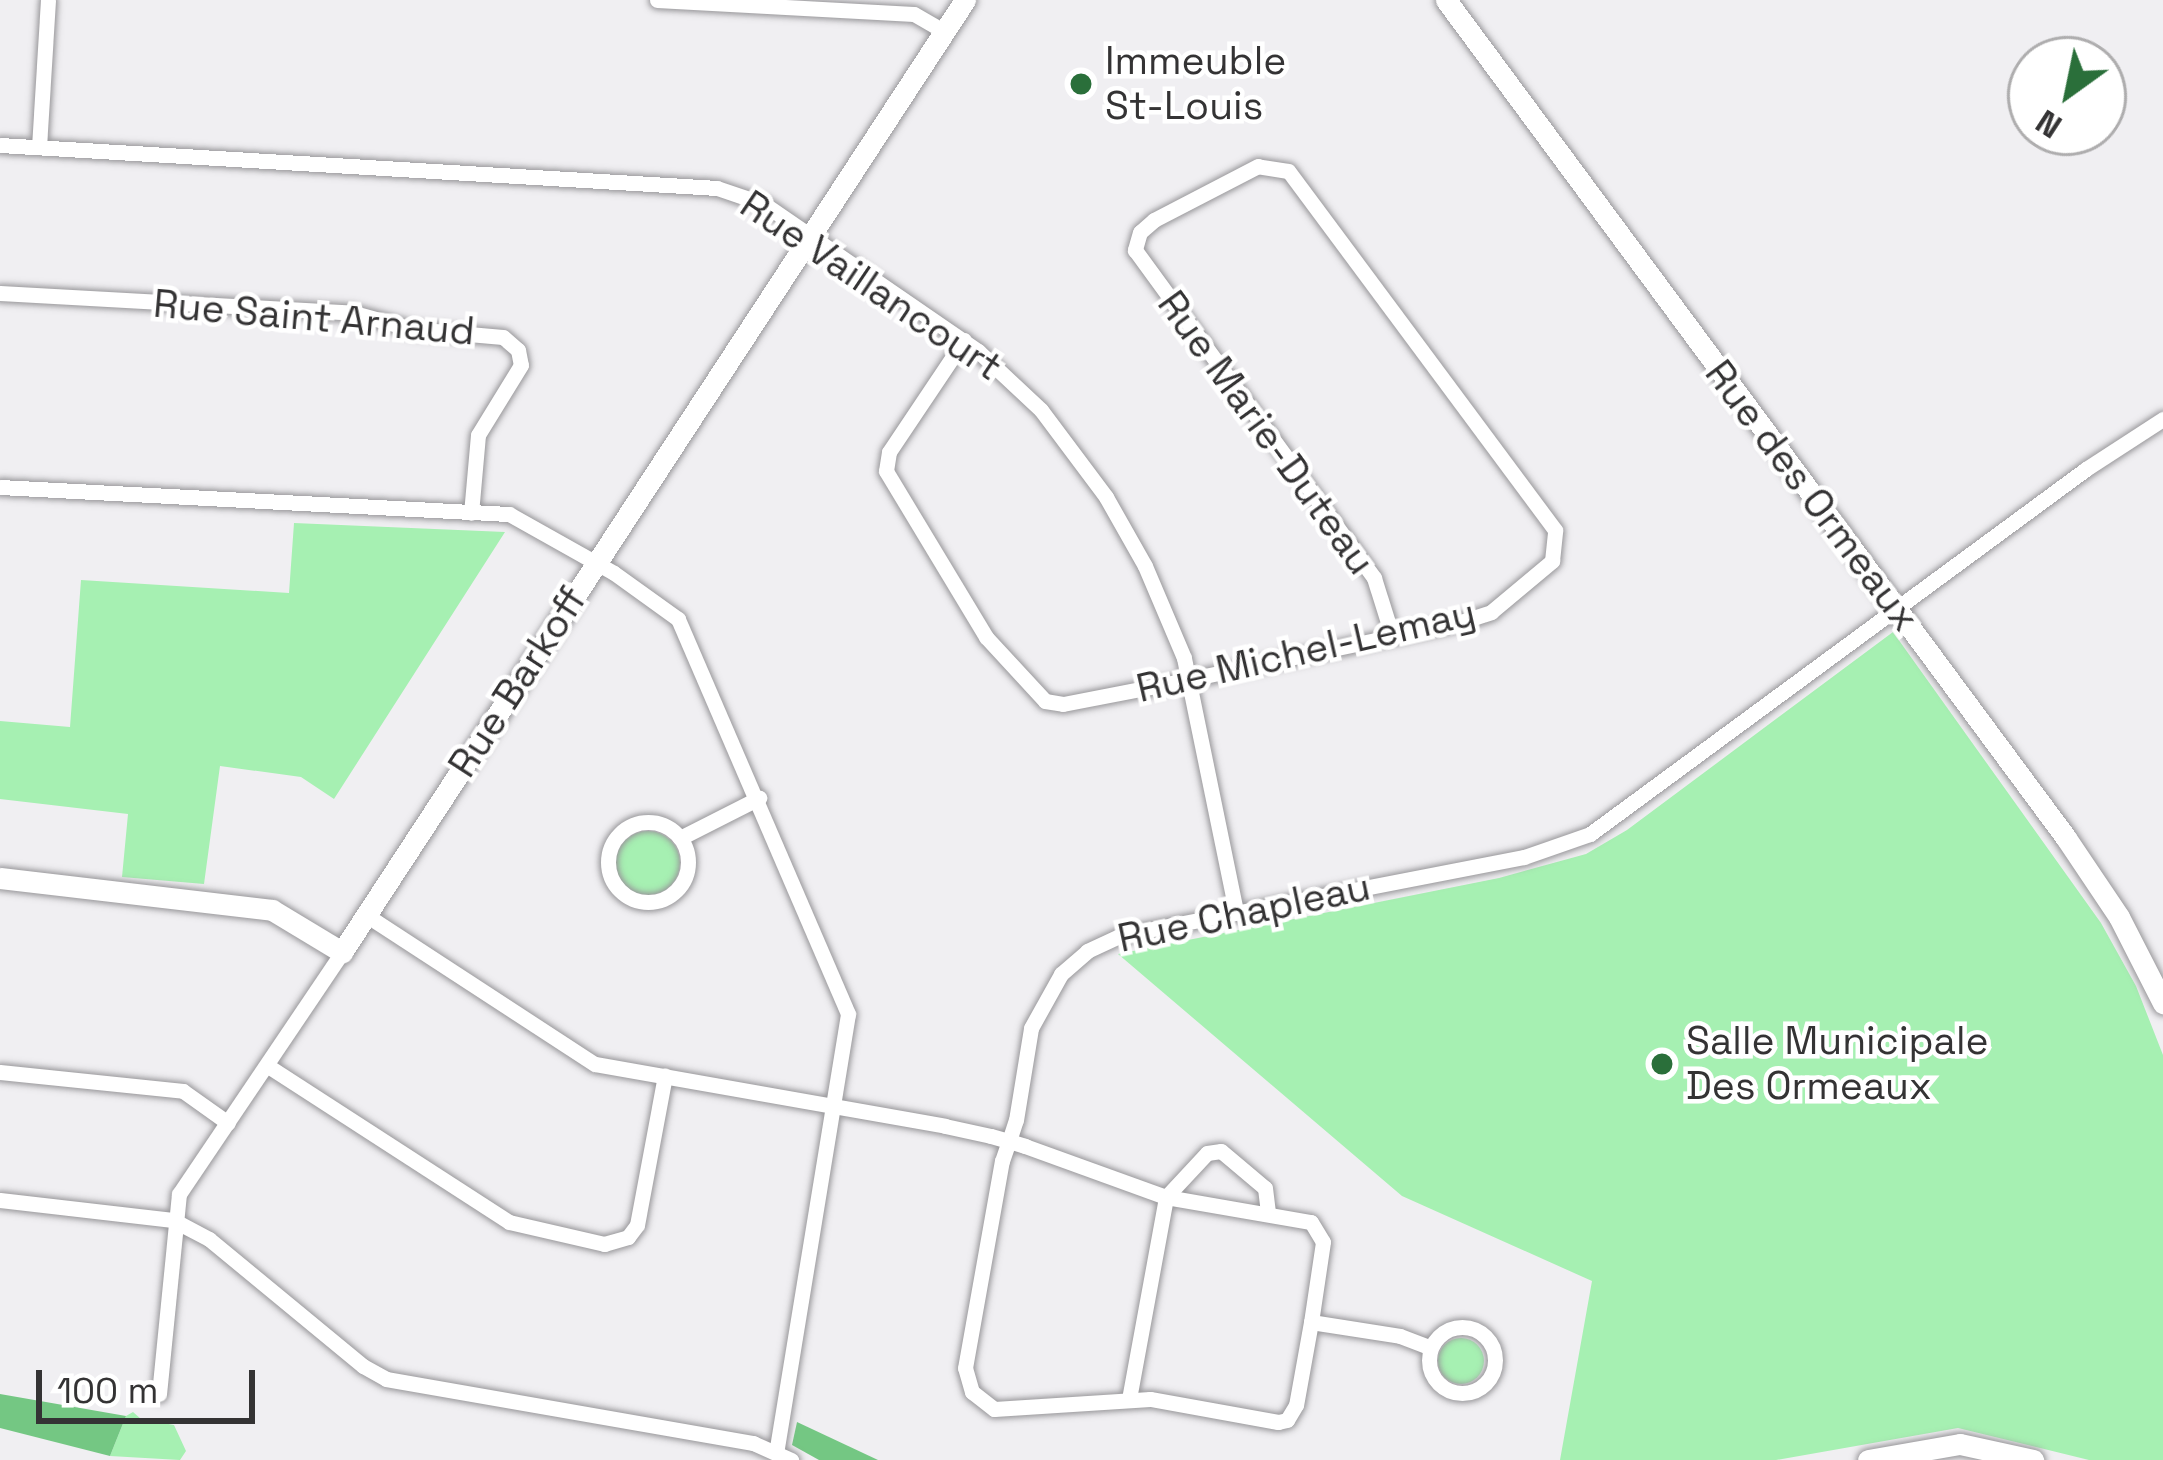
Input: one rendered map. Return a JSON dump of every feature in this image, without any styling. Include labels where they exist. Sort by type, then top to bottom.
[{"type":"street","points":[[39,147],[49,0]]},
{"type":"street","points":[[657,0],[914,14],[944,31]]},
{"type":"street","name":"Rue Barkoff","points":[[159,1394],[179,1194],[268,1066],[965,0]]},
{"type":"street","name":"Rue des Ormeaux","points":[[1446,0],[2078,856],[2119,917],[2163,1003]]},
{"type":"street","name":"Rue Vaillancourt","points":[[0,145],[717,188],[756,199],[964,340],[1041,410],[1106,497],[1161,598],[1190,678],[1235,911]]},
{"type":"street","name":"Rue Michel-Lemay","points":[[964,340],[889,452],[886,472],[986,637],[1037,695],[1054,704],[1491,612],[1552,561],[1557,541],[1550,520],[1288,171],[1258,166],[1154,220],[1139,236]]},
{"type":"street","name":"Rue Marie-Duteau","points":[[1139,236],[1135,250],[1144,268],[1374,578],[1392,634]]},
{"type":"street","name":"Rue Saint Arnaud","points":[[0,293],[354,314],[412,329],[503,338],[518,350],[521,365],[478,435],[471,513]]},
{"type":"street","name":"Rue Chapleau","points":[[366,915],[595,1064],[1009,1141],[1166,1197],[1303,1218],[1322,1234],[1296,1406],[1287,1420],[1129,1399],[994,1409],[977,1399],[968,1384],[965,1369],[1009,1141],[1036,1013],[1073,961],[1122,935],[1566,846],[1607,825],[2163,418]]},
{"type":"street","points":[[0,487],[520,517],[596,562],[678,619],[844,995],[847,1036],[783,1456],[386,1379],[209,1239],[173,1220],[0,1200]]},
{"type":"street","points":[[680,838],[759,798]]},
{"type":"street","points":[[651,822],[680,838],[688,863],[671,896],[644,903],[614,885],[608,853],[626,828],[651,822]]},
{"type":"street","points":[[0,878],[272,910],[342,952]]},
{"type":"street","points":[[268,1066],[508,1222],[604,1244],[616,1243],[637,1225],[665,1076]]},
{"type":"street","points":[[0,1072],[183,1091],[228,1123]]},
{"type":"street","points":[[1129,1399],[1166,1197],[1199,1159],[1221,1151],[1265,1188],[1268,1212]]},
{"type":"street","points":[[1311,1322],[1400,1336],[1431,1348]]},
{"type":"street","points":[[1476,1330],[1490,1342],[1494,1369],[1475,1390],[1447,1390],[1430,1369],[1431,1348],[1445,1331],[1476,1330]]},
{"type":"street","points":[[1868,1460],[1960,1444],[2033,1460]]},
{"type":"green space","points":[[294,523],[505,532],[334,799],[301,777],[220,766],[204,884],[122,877],[128,814],[0,799],[0,721],[70,727],[81,580],[289,593]]},
{"type":"green space","points":[[1893,632],[2101,923],[2136,986],[2163,1055],[2163,1460],[2089,1460],[1958,1428],[1776,1460],[1560,1460],[1592,1281],[1402,1196],[1118,954],[1499,878],[1586,854],[1627,830]]},
{"type":"green space","points":[[648,831],[670,841],[680,863],[670,885],[648,895],[626,885],[616,863],[626,841]]},
{"type":"green space","points":[[1461,1338],[1477,1345],[1484,1361],[1477,1377],[1461,1384],[1445,1377],[1438,1361],[1445,1345]]},
{"type":"green space","points":[[0,1394],[126,1416],[110,1456],[0,1428]]},
{"type":"green space","points":[[133,1412],[141,1419],[174,1425],[186,1451],[180,1460],[110,1456],[126,1416]]},
{"type":"green space","points":[[797,1422],[878,1460],[819,1460],[792,1445]]},
{"type":"place","name":"Immeuble St-Louis","points":[[1081,84]]},
{"type":"place","name":"Salle Municipale Des Ormeaux","points":[[1662,1064]]}]
